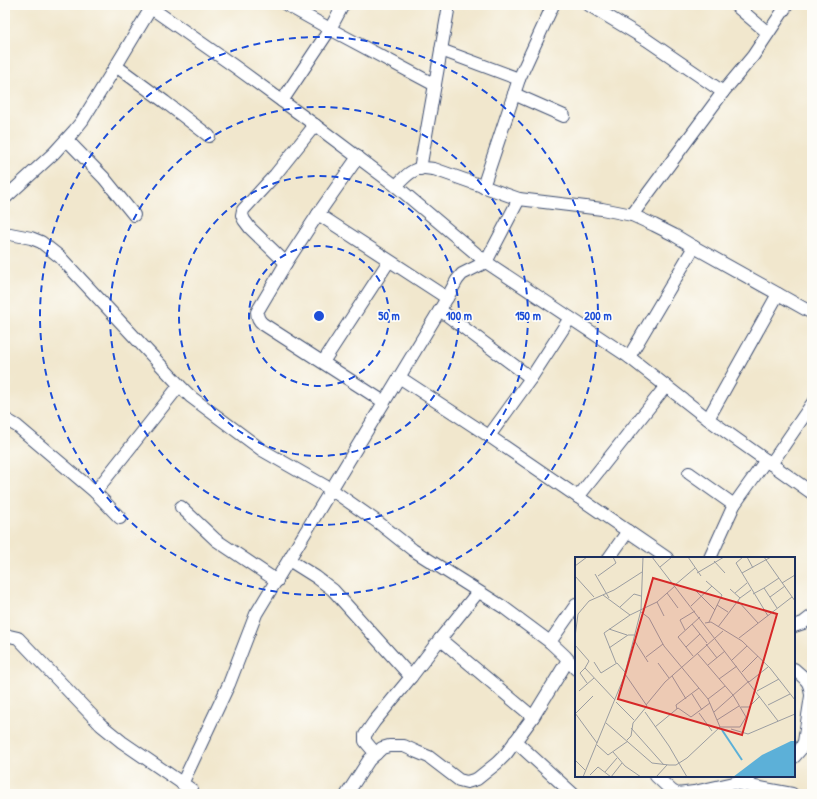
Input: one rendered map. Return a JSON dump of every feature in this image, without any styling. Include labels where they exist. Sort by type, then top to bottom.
[{"type":"street","points":[[287,5],[435,84]]},
{"type":"street","points":[[282,102],[330,29],[343,5]]},
{"type":"street","points":[[420,169],[449,5]]},
{"type":"street","points":[[483,186],[519,79],[552,5]]},
{"type":"street","points":[[589,5],[647,40],[723,92]]},
{"type":"street","points":[[735,5],[768,33]]},
{"type":"street","points":[[632,216],[723,92],[753,56],[787,5]]},
{"type":"street","points":[[5,198],[68,140],[82,121],[116,66],[149,6],[209,47],[282,102],[358,156],[486,262],[629,358],[708,419],[812,493]]},
{"type":"street","points":[[441,50],[519,79]]},
{"type":"street","points":[[116,66],[209,136]]},
{"type":"street","points":[[514,94],[564,116]]},
{"type":"street","points":[[286,263],[250,228],[242,215],[243,210],[275,175],[315,125]]},
{"type":"street","points":[[68,140],[104,178],[134,215]]},
{"type":"street","points":[[358,156],[286,263],[257,312],[257,317],[263,324],[384,402]]},
{"type":"street","points":[[396,186],[409,174],[416,170],[424,168],[434,169],[519,199],[602,209],[632,216],[674,234],[694,247],[812,313]]},
{"type":"street","points":[[182,784],[229,684],[256,614],[457,280],[462,274],[486,262],[519,199]]},
{"type":"street","points":[[318,214],[447,298]]},
{"type":"street","points":[[5,233],[31,238],[50,248],[191,397],[262,450],[332,490],[379,523],[413,550],[503,607],[550,642],[572,664],[506,754],[487,772],[477,779],[467,782],[459,780],[429,758],[404,746],[390,746],[382,748],[369,760],[347,794]]},
{"type":"street","points":[[629,358],[694,247]]},
{"type":"street","points":[[323,362],[389,261]]},
{"type":"street","points":[[708,419],[778,294]]},
{"type":"street","points":[[440,310],[531,378]]},
{"type":"street","points":[[490,436],[531,378],[570,318]]},
{"type":"street","points":[[399,377],[490,436],[666,557]]},
{"type":"street","points":[[95,492],[179,386]]},
{"type":"street","points":[[578,497],[666,386]]},
{"type":"street","points":[[710,557],[734,505],[812,404]]},
{"type":"street","points":[[5,419],[16,426],[95,492],[120,518]]},
{"type":"street","points":[[689,473],[734,505]]},
{"type":"street","points":[[181,507],[216,540],[277,580]]},
{"type":"street","points":[[610,557],[628,531]]},
{"type":"street","points":[[289,560],[333,590],[411,677]]},
{"type":"street","points":[[376,754],[365,741],[365,735],[478,592]]},
{"type":"street","points":[[550,642],[575,606]]},
{"type":"street","points":[[795,626],[803,623],[812,616]]},
{"type":"street","points":[[5,636],[18,638],[101,725],[122,742],[192,790],[192,794]]},
{"type":"street","points":[[440,639],[533,717]]},
{"type":"street","points":[[795,670],[809,683],[811,696],[804,742],[795,756]]},
{"type":"street","points":[[515,741],[573,794]]},
{"type":"street","points":[[657,777],[671,792],[677,794],[694,792],[734,783],[749,777]]},
{"type":"street","points":[[734,783],[792,794]]}]
